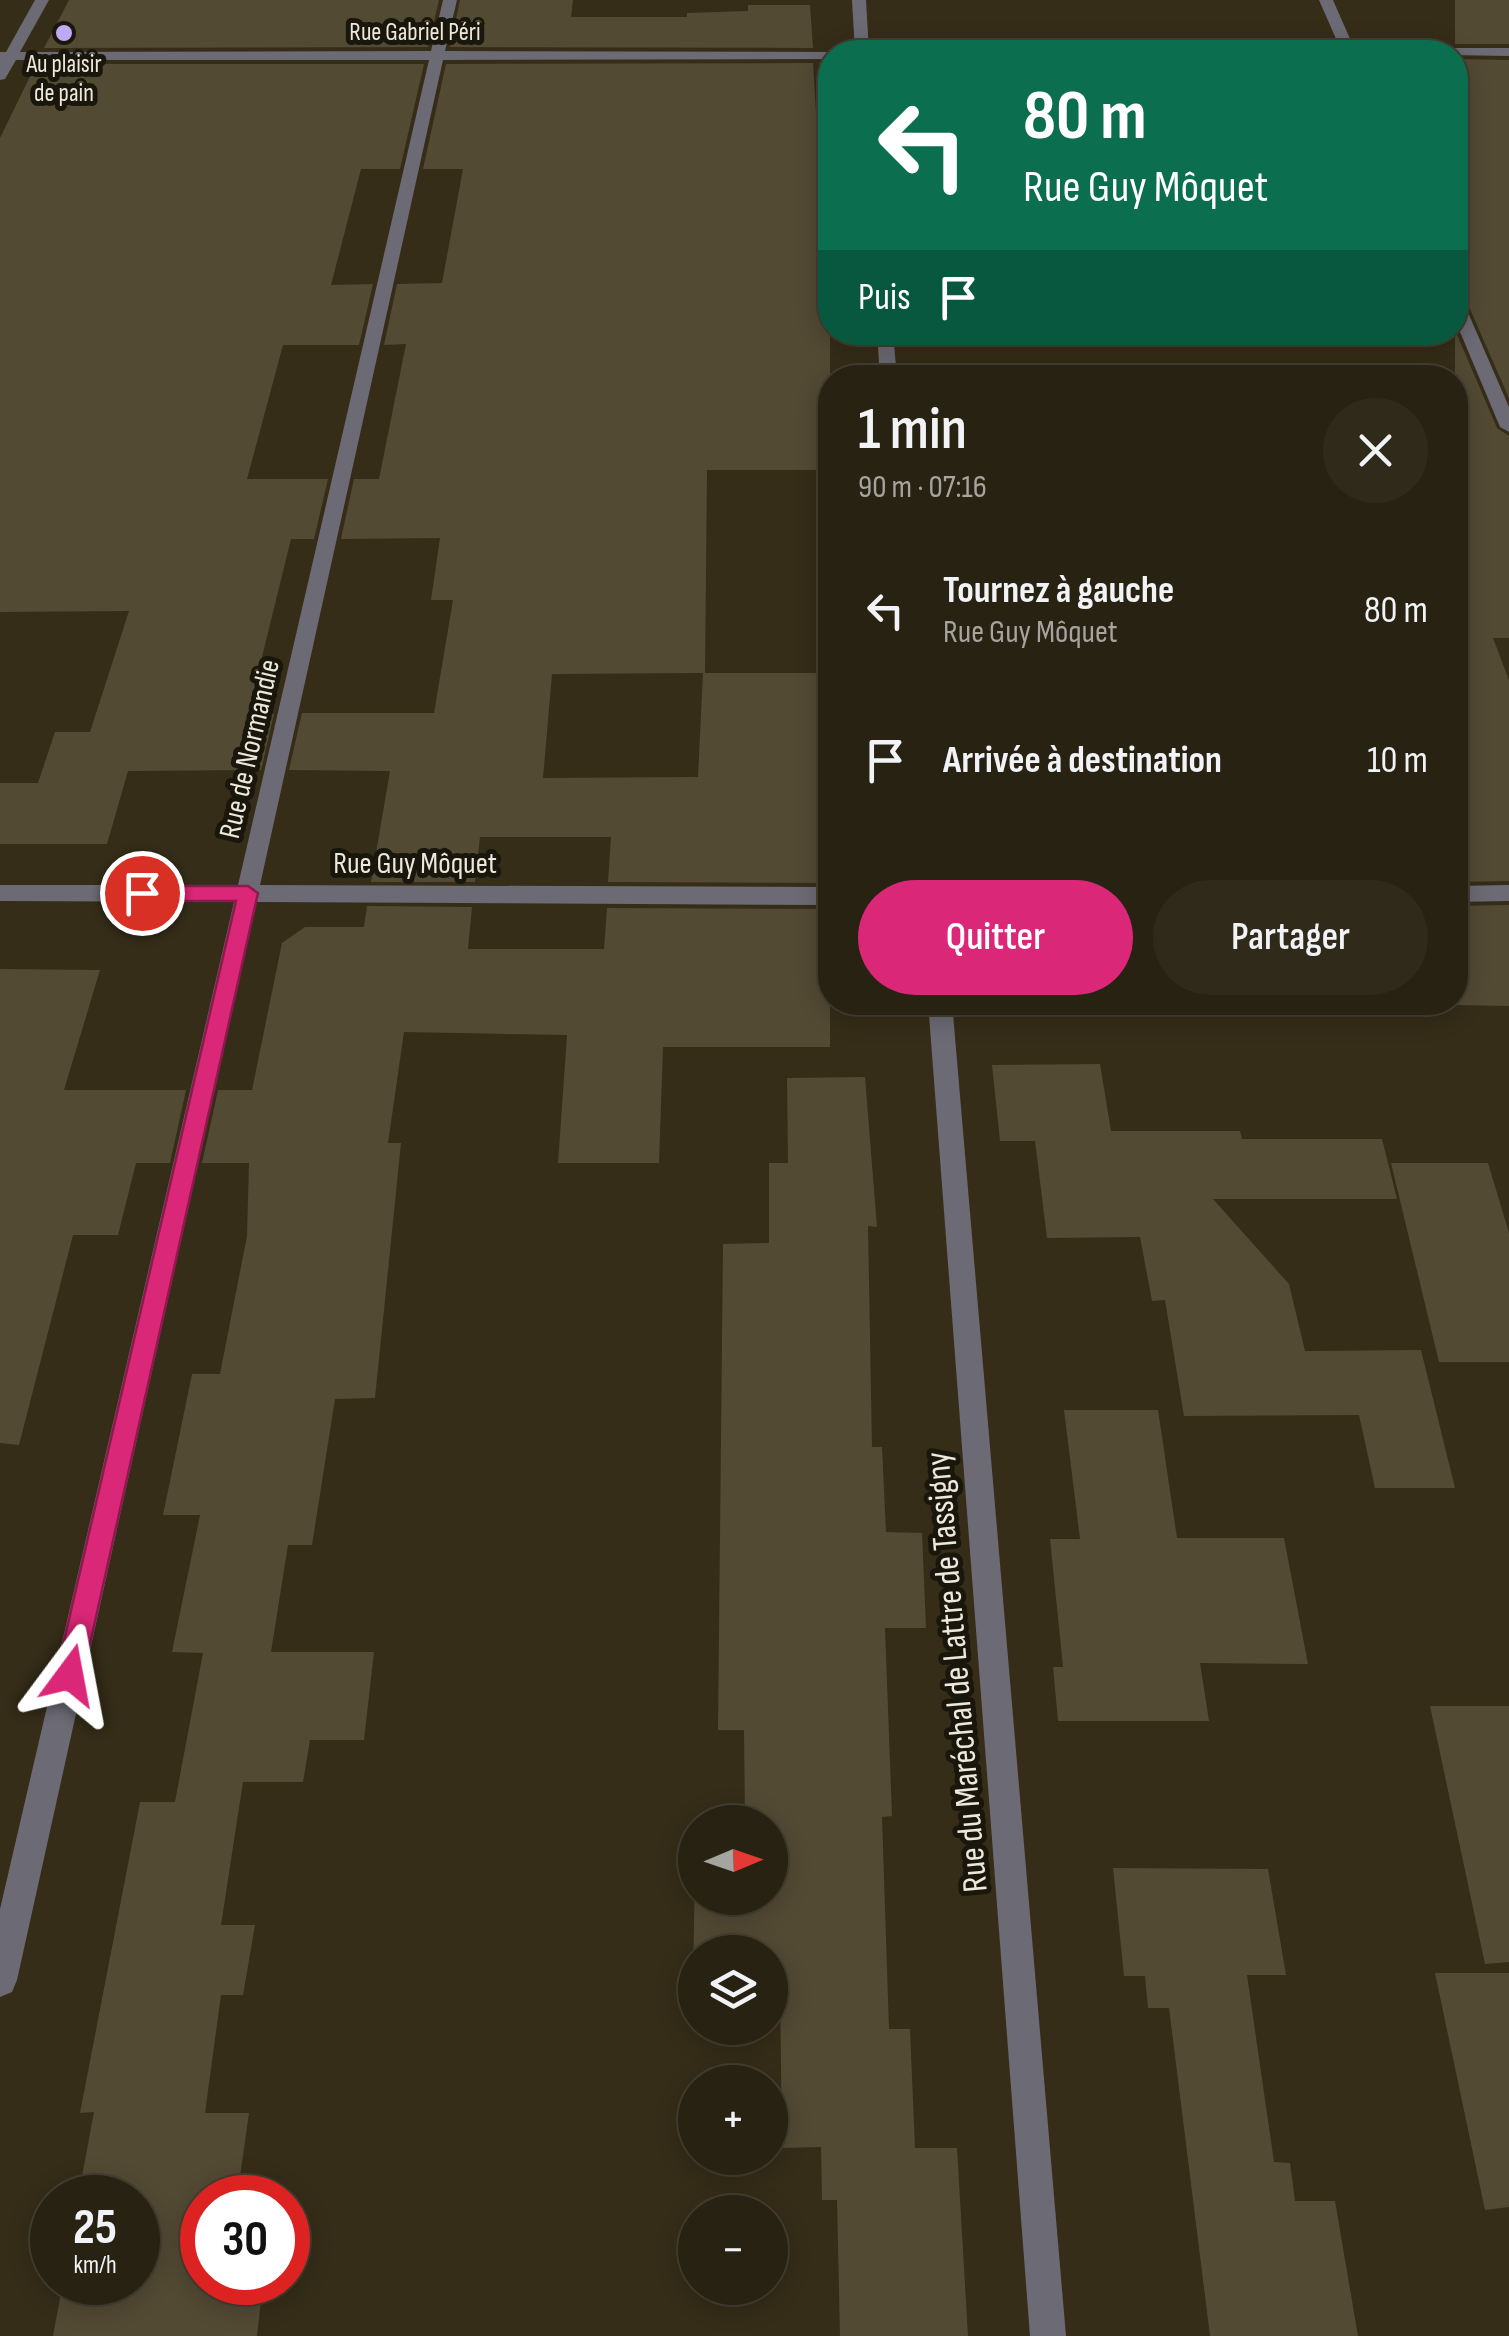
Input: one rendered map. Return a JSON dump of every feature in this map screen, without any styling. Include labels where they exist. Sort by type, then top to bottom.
[{"type":"street","points":[[0,76],[6,56],[42,0]]},
{"type":"street","name":"Rue de Normandie","points":[[0,1980],[450,0]]},
{"type":"street","points":[[858,0],[861,40]]},
{"type":"street","points":[[1326,0],[1343,40]]},
{"type":"street","points":[[1468,52],[1509,52]]},
{"type":"street","name":"Rue Gabriel Péri","points":[[6,56],[818,55]]},
{"type":"street","points":[[1468,331],[1509,427]]},
{"type":"street","name":"Rue Guy Môquet","points":[[0,893],[818,896]]},
{"type":"street","points":[[1468,894],[1509,893]]},
{"type":"street","name":"Rue du Maréchal de Lattre de Tassigny","points":[[941,1015],[1048,2336]]},
{"type":"building","points":[[69,0],[439,0],[428,47],[44,48]]},
{"type":"building","points":[[460,0],[573,0],[571,17],[687,17],[687,13],[748,11],[748,5],[810,5],[813,48],[450,47]]},
{"type":"building","points":[[1455,0],[1509,0],[1509,44],[1468,44],[1468,40],[1455,40]]},
{"type":"building","points":[[1468,59],[1509,60],[1509,398],[1468,305]]},
{"type":"building","points":[[813,63],[818,113],[818,345],[830,345],[830,365],[818,365],[818,470],[707,470],[705,673],[818,673],[818,883],[608,882],[611,837],[480,837],[475,882],[371,882],[390,771],[289,770],[302,713],[434,713],[453,600],[431,600],[440,538],[341,539],[354,479],[379,479],[406,344],[384,345],[397,284],[442,283],[463,169],[423,169],[446,64]],"holes":[[[703,673],[698,777],[543,778],[552,674]]]},
{"type":"building","points":[[36,64],[424,64],[400,169],[361,169],[331,285],[373,284],[359,345],[283,345],[247,479],[328,479],[314,539],[291,539],[248,714],[274,714],[261,770],[128,771],[107,844],[0,844],[0,783],[38,783],[55,732],[90,732],[129,611],[0,612],[0,138]]},
{"type":"building","points":[[1455,345],[1461,345],[1497,428],[1509,436],[1509,638],[1493,638],[1509,680],[1509,881],[1468,882],[1468,365],[1455,365]]},
{"type":"building","points":[[1509,905],[1509,1006],[1468,1005],[1468,906]]},
{"type":"building","points":[[367,906],[472,907],[468,949],[604,949],[607,908],[818,909],[818,1015],[830,1015],[830,1047],[663,1047],[659,1163],[558,1163],[567,1035],[404,1032],[388,1143],[401,1143],[375,1398],[335,1399],[312,1545],[288,1545],[271,1652],[374,1652],[364,1740],[310,1740],[303,1782],[243,1782],[221,1925],[255,1925],[243,1995],[221,1995],[205,2113],[249,2113],[240,2175],[180,2175],[180,2305],[261,2305],[257,2336],[53,2336],[59,2305],[160,2305],[160,2175],[82,2175],[94,2112],[80,2113],[140,1802],[175,1802],[203,1653],[172,1652],[200,1515],[163,1515],[192,1374],[220,1374],[247,1236],[249,1163],[202,1163],[218,1090],[252,1090],[282,943],[305,927],[364,927]]},
{"type":"building","points":[[0,969],[100,970],[64,1090],[186,1090],[170,1163],[136,1163],[118,1235],[73,1235],[19,1445],[0,1443]]},
{"type":"building","points":[[1100,1064],[1111,1131],[1240,1131],[1242,1139],[1382,1139],[1397,1199],[1213,1199],[1289,1284],[1305,1351],[1421,1350],[1455,1488],[1375,1488],[1359,1415],[1184,1416],[1165,1300],[1152,1301],[1140,1237],[1047,1238],[1035,1141],[1000,1141],[992,1065]]},
{"type":"building","points":[[865,1077],[877,1227],[868,1226],[872,1447],[882,1447],[886,1532],[922,1533],[926,1628],[885,1628],[892,1816],[882,1817],[889,2029],[910,2029],[915,2148],[957,2148],[968,2336],[840,2336],[837,2200],[822,2200],[821,2147],[788,2148],[788,2065],[781,2065],[781,2045],[788,2045],[788,1935],[694,1935],[694,1915],[788,1915],[788,1805],[745,1805],[744,1730],[718,1730],[723,1244],[769,1243],[769,1163],[788,1163],[787,1078]]},
{"type":"building","points":[[1391,1163],[1488,1163],[1509,1233],[1509,1362],[1439,1362]]},
{"type":"building","points":[[1064,1410],[1158,1410],[1177,1538],[1284,1538],[1308,1664],[1200,1663],[1209,1721],[1058,1721],[1053,1667],[1063,1667],[1050,1539],[1080,1539]]},
{"type":"building","points":[[1430,1706],[1509,1706],[1509,1962],[1485,1964]]},
{"type":"building","points":[[1113,1868],[1268,1869],[1286,1975],[1247,1975],[1274,2162],[1290,2163],[1295,2201],[1335,2201],[1358,2336],[1210,2336],[1169,2008],[1148,2008],[1145,1976],[1124,1976]]},
{"type":"building","points":[[1435,1973],[1509,1973],[1509,2207],[1485,2210]]},
{"type":"place","name":"Au plaisir de pain","points":[[64,33]]},
{"type":"route","points":[[70,1675],[248,893],[142,893]]}]
